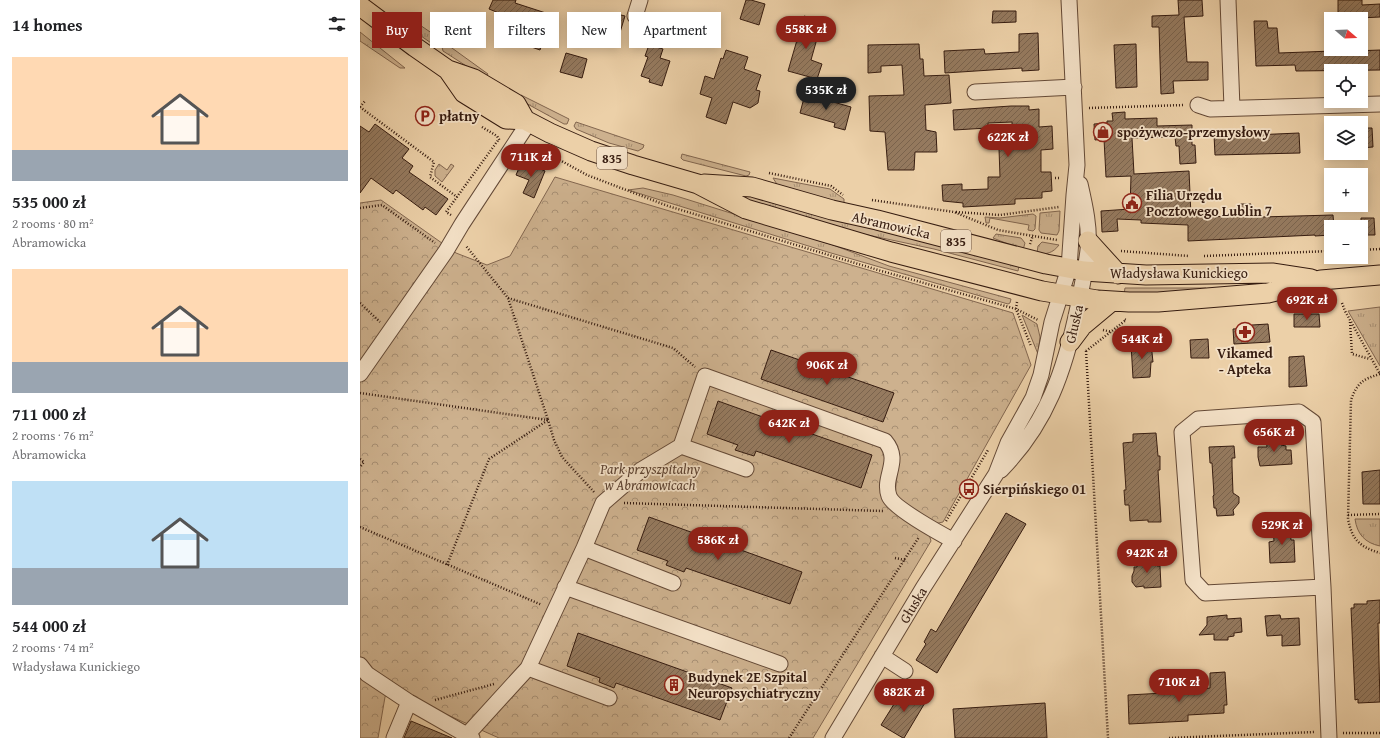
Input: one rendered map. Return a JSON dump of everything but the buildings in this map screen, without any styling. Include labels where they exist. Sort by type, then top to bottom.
[{"type":"main road","name":"Abramowicka","points":[[360,6],[448,70],[464,93],[506,119],[527,121],[550,134],[591,151],[632,165],[698,184],[746,209],[813,230],[955,269],[1020,286],[1060,294]]},
{"type":"main road","name":"Abramowicka","points":[[698,184],[752,187],[838,212],[877,220],[1033,261],[1076,270]]},
{"type":"main road","points":[[1088,241],[1118,274]]},
{"type":"main road","name":"Władysława Kunickiego","points":[[1076,270],[1118,274],[1163,275],[1272,273],[1321,280]]},
{"type":"main road","name":"Władysława Kunickiego","points":[[1060,294],[1112,301],[1143,303],[1172,302],[1268,293],[1321,280],[1380,275]]},
{"type":"main road","points":[[1080,348],[1082,326],[1112,301]]},
{"type":"street","points":[[636,12],[640,0]]},
{"type":"street","points":[[1069,0],[1077,165],[1076,270]]},
{"type":"street","points":[[1228,0],[1232,108]]},
{"type":"street","points":[[975,92],[1074,87]]},
{"type":"street","points":[[1198,105],[1210,109],[1380,104]]},
{"type":"street","points":[[360,374],[446,250],[527,121]]},
{"type":"street","points":[[1076,270],[1088,241],[1086,211],[1077,165]]},
{"type":"street","name":"Głuska","points":[[833,738],[882,656],[996,474],[1008,443],[1033,398],[1041,375],[1052,322],[1060,294],[1076,270]]},
{"type":"street","name":"Głuska","points":[[996,474],[1013,458],[1023,444],[1047,407],[1055,390],[1080,348],[1080,297],[1076,270]]},
{"type":"street","points":[[360,665],[367,674],[409,702],[469,737],[528,668],[584,548],[603,503],[642,470],[681,446],[705,376],[885,440],[891,448],[892,454],[892,467],[888,485],[889,498],[906,512],[954,541]]},
{"type":"street","points":[[1323,587],[1206,593],[1193,580],[1182,432],[1198,419],[1299,412],[1313,422],[1323,587],[1329,732]]},
{"type":"street","points":[[681,446],[746,469]]},
{"type":"street","points":[[584,548],[673,583]]},
{"type":"street","points":[[565,588],[780,664]]},
{"type":"street","points":[[882,656],[906,671]]},
{"type":"street","points":[[528,668],[608,698]]},
{"type":"street","points":[[394,738],[409,702]]},
{"type":"path","points":[[365,101],[360,107],[434,162],[430,177],[457,197]]},
{"type":"path","points":[[1074,108],[1198,105]]},
{"type":"path","points":[[526,163],[534,146]]},
{"type":"path","points":[[765,172],[832,186],[845,196]]},
{"type":"path","points":[[1055,178],[1062,178]]},
{"type":"path","points":[[868,200],[954,212],[1000,215],[1061,206]]},
{"type":"path","points":[[360,208],[382,205],[446,250]]},
{"type":"path","points":[[954,212],[998,230],[1033,235]]},
{"type":"path","points":[[447,564],[489,459],[548,420],[508,298],[465,245],[454,237]]},
{"type":"path","points":[[1368,250],[1380,249]]},
{"type":"path","points":[[1121,251],[1195,256]]},
{"type":"path","points":[[1203,256],[1324,251]]},
{"type":"path","points":[[508,298],[673,348],[705,376]]},
{"type":"path","points":[[360,303],[391,331]]},
{"type":"path","points":[[1342,303],[1380,374],[1361,382],[1355,389],[1351,400],[1348,515],[1350,530],[1354,538],[1361,546],[1380,553]]},
{"type":"path","points":[[1016,309],[1033,348]]},
{"type":"path","points":[[1108,738],[1080,348],[1126,320]]},
{"type":"path","points":[[1350,320],[1352,354],[1371,359]]},
{"type":"path","points":[[939,533],[991,446]]},
{"type":"path","points":[[360,459],[364,462],[360,467]]},
{"type":"path","points":[[1348,515],[1380,514]]},
{"type":"path","points":[[789,738],[905,560],[926,525]]},
{"type":"path","points":[[360,527],[548,608]]},
{"type":"path","points":[[895,558],[905,560]]},
{"type":"path","points":[[427,702],[500,682]]},
{"type":"path","points":[[1169,738],[1316,732],[1321,726],[1329,732],[1338,726],[1340,732],[1345,734],[1380,733]]},
{"type":"green space","points":[[422,26],[430,32],[430,42],[422,37]]},
{"type":"green space","points":[[360,32],[372,42],[372,48],[380,48],[405,68],[400,68],[360,41]]},
{"type":"green space","points":[[442,48],[452,48],[488,74],[485,78],[443,51]]},
{"type":"green space","points":[[521,95],[569,119],[567,124],[564,124],[522,101],[520,99]]},
{"type":"green space","points":[[576,122],[644,145],[643,148],[638,151],[609,143],[576,129],[574,126]]},
{"type":"green space","points":[[682,154],[750,172],[749,175],[746,176],[683,160],[681,158]]},
{"type":"green space","points":[[439,164],[447,170],[451,164],[454,166],[442,182],[435,176],[435,170]]},
{"type":"green space","name":"Park przyszpitalny w Abramowicach","points":[[555,177],[1013,313],[1031,365],[943,522],[934,524],[929,534],[931,541],[813,738],[499,738],[432,708],[391,684],[385,697],[378,738],[360,738],[360,203],[381,200],[456,253],[487,265],[510,256]]},
{"type":"green space","points":[[773,178],[830,189],[844,199],[844,204],[778,186]]},
{"type":"green space","points":[[643,188],[673,195],[833,245],[889,266],[1011,299],[1010,303],[1008,304],[831,253],[628,190]]},
{"type":"green space","points":[[728,189],[1019,266],[1018,271],[934,249],[835,228],[726,194]]},
{"type":"green space","points":[[1060,211],[1059,231],[1057,235],[1041,233],[1039,230],[1040,213]]},
{"type":"green space","points":[[1033,214],[1036,216],[1035,229],[1033,231],[1028,230],[1029,225],[990,218],[989,223],[986,223],[985,217],[1000,218]]},
{"type":"green space","points":[[996,234],[1021,238],[1025,243],[1023,250],[993,238]]},
{"type":"green space","points":[[1042,242],[1059,245],[1049,253],[1037,253],[1038,246]]},
{"type":"green space","points":[[1125,288],[1206,288],[1207,291],[1124,294]]},
{"type":"green space","points":[[1380,307],[1380,366],[1348,311]]},
{"type":"green space","points":[[1022,315],[1037,324],[1040,337],[1038,354]]},
{"type":"green space","points":[[1355,519],[1380,519],[1380,546],[1370,543],[1363,537],[1358,529]]},
{"type":"place","name":"płatny","points":[[425,116]]},
{"type":"place","name":"spożywczo-przemysłowy","points":[[1103,132]]},
{"type":"place","name":"Filia Urzędu Pocztowego Lublin 7","points":[[1132,203]]},
{"type":"place","name":"Vikamed - Apteka","points":[[1245,332]]},
{"type":"place","name":"Sierpińskiego 01","points":[[969,489]]},
{"type":"place","name":"Budynek 2E Szpital Neuropsychiatryczny","points":[[674,685]]}]
